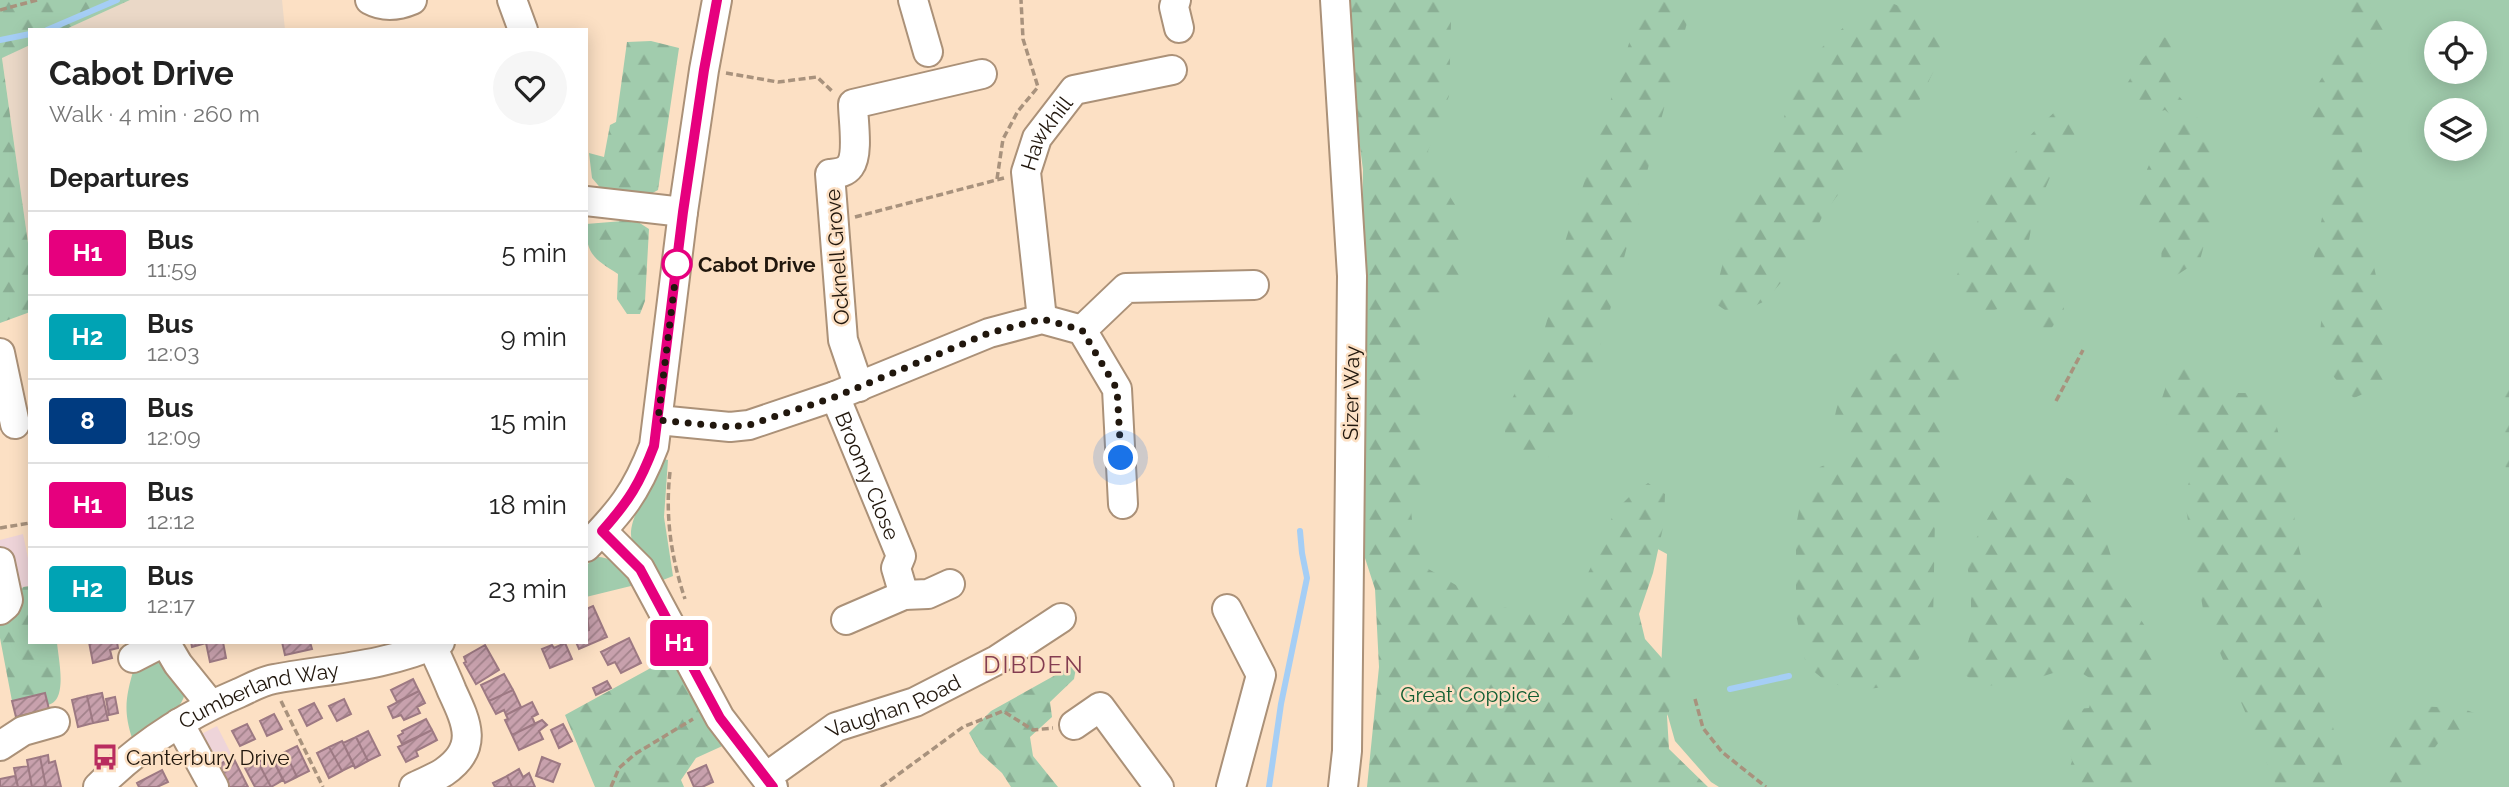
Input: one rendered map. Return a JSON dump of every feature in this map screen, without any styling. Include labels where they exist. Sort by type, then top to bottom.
[{"type":"street","points":[[370,0],[379,5],[401,5],[412,0]]},
{"type":"street","points":[[512,0],[522,28]]},
{"type":"street","points":[[717,0],[683,212],[654,446],[641,479],[625,506],[594,539],[640,569],[720,718],[769,782]]},
{"type":"street","points":[[913,0],[928,52]]},
{"type":"street","points":[[1176,0],[1174,7],[1180,28]]},
{"type":"street","name":"Sizer Way","points":[[1335,0],[1352,276],[1347,751],[1343,787]]},
{"type":"street","name":"Hawkhill","points":[[1042,319],[1026,172],[1037,138],[1074,90],[1172,70]]},
{"type":"street","points":[[853,104],[982,74]]},
{"type":"street","name":"Ocknell Grove","points":[[847,392],[830,174],[842,173],[851,166],[854,154],[853,104]]},
{"type":"street","points":[[588,201],[683,212]]},
{"type":"street","points":[[1082,330],[1126,288],[1254,285]]},
{"type":"street","points":[[658,420],[730,427],[749,425],[847,392],[989,333],[1042,319],[1082,330],[1117,389],[1123,504]]},
{"type":"street","points":[[0,353],[15,424]]},
{"type":"street","name":"Broomy Close","points":[[847,392],[901,556],[896,568],[904,594]]},
{"type":"street","points":[[0,562],[8,600],[0,610]]},
{"type":"street","points":[[846,620],[904,594],[928,594],[950,584]]},
{"type":"street","points":[[1227,609],[1261,676],[1231,787]]},
{"type":"street","name":"Vaughan Road","points":[[769,782],[836,727],[915,702],[997,660],[1061,618]]},
{"type":"street","points":[[133,658],[161,644]]},
{"type":"street","points":[[166,644],[178,664],[211,705]]},
{"type":"street","points":[[414,787],[443,773],[458,760],[466,746],[466,719],[436,644]]},
{"type":"street","name":"Cumberland Way","points":[[98,787],[136,752],[211,705],[341,655],[398,658],[436,644]]},
{"type":"street","points":[[1074,725],[1100,707],[1159,787]]},
{"type":"street","points":[[0,746],[23,731],[55,722]]},
{"type":"street","points":[[179,723],[214,787]]},
{"type":"path","points":[[0,10],[37,0]]},
{"type":"path","points":[[997,179],[1003,139],[1017,111],[1038,87],[1023,39],[1021,0]]},
{"type":"path","points":[[704,70],[778,82],[817,77],[829,90],[853,104]]},
{"type":"path","points":[[834,223],[1026,172]]},
{"type":"path","points":[[2056,401],[2083,350]]},
{"type":"path","points":[[0,528],[28,523]]},
{"type":"path","points":[[271,680],[323,787]]},
{"type":"path","points":[[1695,699],[1703,728],[1722,752],[1766,787]]},
{"type":"path","points":[[611,787],[619,768],[635,754],[714,707]]},
{"type":"path","points":[[881,787],[963,727],[1003,711],[1033,730],[1074,725]]},
{"type":"shaded area","points":[[130,0],[282,0],[285,28],[68,28]]},
{"type":"shaded area","points":[[28,46],[28,243],[2,57]]},
{"type":"shaded area","points":[[23,534],[28,558],[28,586],[23,587],[18,597],[0,608],[0,540]]},
{"type":"shaded area","points":[[217,726],[248,787],[207,787],[184,743]]},
{"type":"green space","points":[[0,0],[130,0],[68,28],[28,28],[28,46],[2,58],[28,243],[28,313],[0,323]]},
{"type":"green space","name":"Great Coppice","points":[[1341,0],[1448,0],[1451,23],[1449,96],[1428,151],[1431,172],[1464,219],[1459,280],[1424,305],[1418,325],[1423,376],[1420,424],[1421,486],[1411,510],[1414,539],[1425,567],[1485,602],[1564,623],[1603,542],[1614,512],[1648,483],[1665,494],[1664,523],[1653,573],[1639,614],[1645,639],[1668,665],[1677,694],[1667,716],[1669,749],[1708,787],[1367,787],[1379,667],[1375,589],[1364,555],[1356,513],[1363,170]]},
{"type":"green space","points":[[1381,0],[2509,0],[2509,787],[1719,787],[1711,782],[1675,741],[1660,688],[1667,554],[1628,533],[1537,674],[1389,599]]},
{"type":"green space","points":[[1643,0],[1699,0],[1688,19],[1602,340],[1556,456],[1527,460],[1507,445],[1503,418],[1543,334],[1555,294],[1563,248]]},
{"type":"green space","points":[[2351,0],[2387,0],[2386,32],[2369,66],[2362,148],[2368,241],[2389,332],[2383,385],[2354,398],[2329,369],[2320,341],[2329,272],[2313,262],[2332,168],[2326,145],[2307,123],[2304,106],[2344,34]]},
{"type":"green space","points":[[1894,4],[1934,20],[1947,44],[1919,101],[1851,177],[1823,215],[1805,253],[1791,271],[1765,301],[1734,316],[1713,302],[1734,219],[1763,186],[1796,78],[1825,44],[1853,19]]},
{"type":"green space","points":[[2161,37],[2180,39],[2175,67],[2178,95],[2208,130],[2214,173],[2211,219],[2200,260],[2174,277],[2161,275],[2162,227],[2139,213],[2140,197],[2150,163],[2177,120],[2165,110],[2145,116],[2137,111],[2125,87],[2141,61]]},
{"type":"green space","points":[[651,41],[679,48],[658,190],[647,196],[603,191],[592,178],[589,153],[604,157],[610,125],[616,122],[627,42]]},
{"type":"green space","points":[[2061,106],[2080,112],[2074,137],[2054,168],[2033,217],[2027,252],[2055,286],[2064,309],[2051,329],[2029,331],[2019,327],[2011,313],[2001,308],[1988,312],[1965,306],[1956,278],[1998,178],[2025,141]]},
{"type":"green space","points":[[635,220],[649,229],[645,301],[640,314],[627,314],[617,299],[618,274],[602,264],[590,249],[588,224]]},
{"type":"green space","points":[[1909,347],[1949,359],[1968,380],[1962,396],[1942,395],[1940,408],[1947,425],[1941,462],[1943,496],[1935,517],[1933,625],[1917,663],[1890,686],[1862,690],[1828,683],[1806,665],[1796,614],[1796,526],[1803,489],[1820,467],[1849,455],[1833,424],[1844,393],[1870,369]]},
{"type":"green space","points":[[2193,361],[2226,393],[2256,393],[2274,415],[2292,489],[2296,537],[2305,571],[2327,617],[2330,654],[2325,692],[2341,762],[2353,787],[2277,787],[2204,615],[2184,497],[2203,441],[2189,430],[2167,425],[2162,398],[2171,371]]},
{"type":"green space","points":[[2509,364],[2509,481],[2503,451],[2502,422]]},
{"type":"green space","points":[[664,459],[668,460],[664,517],[673,576],[663,580],[638,550],[631,532],[637,511]]},
{"type":"green space","points":[[2054,472],[2081,484],[2097,512],[2123,594],[2154,639],[2160,664],[2149,744],[2159,787],[2073,785],[2068,773],[2072,761],[2068,747],[2059,739],[2066,710],[2089,708],[2096,682],[2072,667],[2019,684],[1978,686],[1960,670],[1971,632],[1971,592],[1966,556],[1999,499],[2027,474]]},
{"type":"green space","points":[[598,557],[615,562],[635,585],[588,597],[588,564]]},
{"type":"green space","points":[[28,586],[28,644],[57,644],[60,688],[54,702],[47,705],[12,701],[0,638],[0,621],[23,587]]},
{"type":"green space","points":[[669,658],[690,672],[729,743],[696,758],[681,780],[684,787],[595,787],[565,715]]},
{"type":"green space","points":[[155,660],[162,662],[185,691],[183,699],[173,712],[132,738],[127,719],[127,703],[134,668]]},
{"type":"green space","points":[[1077,663],[1074,679],[1050,702],[1052,717],[1030,737],[1033,756],[1058,787],[1011,787],[1002,773],[980,753],[969,733],[991,711]]},
{"type":"green space","points":[[2413,706],[2461,708],[2485,717],[2481,734],[2439,742],[2423,763],[2420,787],[2386,787],[2385,763],[2389,743],[2398,725]]},
{"type":"building","points":[[593,606],[607,637],[579,649],[577,644],[588,644],[588,608]]},
{"type":"building","points":[[629,638],[641,663],[621,673],[615,662],[608,665],[601,652]]},
{"type":"building","points":[[89,644],[117,644],[118,648],[110,650],[112,658],[93,663]]},
{"type":"building","points":[[206,644],[223,644],[226,658],[210,662]]},
{"type":"building","points":[[282,644],[311,644],[312,649],[285,655]]},
{"type":"building","points":[[565,644],[572,659],[550,668],[542,649],[552,645],[554,648]]},
{"type":"building","points":[[485,645],[499,670],[476,684],[464,663],[464,657]]},
{"type":"building","points":[[504,674],[513,690],[489,701],[481,685]]},
{"type":"building","points":[[413,679],[419,691],[397,702],[391,690]]},
{"type":"building","points":[[607,681],[611,688],[596,695],[593,688]]},
{"type":"building","points":[[513,690],[521,707],[506,715],[504,710],[496,714],[489,701]]},
{"type":"building","points":[[419,691],[425,703],[417,707],[420,713],[404,720],[401,715],[393,718],[388,707]]},
{"type":"building","points":[[45,693],[49,709],[16,717],[12,701]]},
{"type":"building","points":[[102,693],[108,720],[93,723],[87,696]]},
{"type":"building","points":[[87,696],[93,723],[78,727],[72,700]]},
{"type":"building","points":[[115,697],[118,713],[109,715],[106,699]]},
{"type":"building","points":[[344,699],[351,714],[337,721],[329,706]]},
{"type":"building","points":[[532,702],[538,714],[532,717],[535,724],[512,735],[505,720],[508,719],[506,715]]},
{"type":"building","points":[[314,703],[322,718],[307,726],[299,710]]},
{"type":"building","points":[[274,714],[282,729],[267,736],[260,721]]},
{"type":"building","points":[[426,719],[432,730],[402,744],[398,736],[402,731]]},
{"type":"building","points":[[542,720],[547,725],[539,731],[543,739],[519,750],[512,735]]},
{"type":"building","points":[[247,724],[255,739],[240,746],[232,731]]},
{"type":"building","points":[[563,724],[572,741],[559,748],[551,730]]},
{"type":"building","points":[[432,730],[437,740],[416,751],[418,756],[406,762],[398,747]]},
{"type":"building","points":[[368,731],[380,755],[368,761],[356,737]]},
{"type":"building","points":[[356,737],[368,761],[355,768],[343,743]]},
{"type":"building","points":[[342,741],[354,765],[342,771],[329,747]]},
{"type":"building","points":[[297,746],[309,771],[297,777],[285,752]]},
{"type":"building","points":[[329,747],[342,771],[329,778],[317,753]]},
{"type":"building","points":[[285,752],[297,777],[285,783],[272,758]]},
{"type":"building","points":[[48,755],[49,763],[55,761],[61,787],[46,787],[40,757]]},
{"type":"building","points":[[271,756],[283,780],[271,787],[258,762]]},
{"type":"building","points":[[40,757],[46,787],[32,787],[27,760]]},
{"type":"building","points":[[233,757],[248,787],[229,787],[218,765]]},
{"type":"building","points":[[542,757],[560,764],[553,782],[536,776]]},
{"type":"building","points":[[258,762],[271,787],[255,787],[245,768]]},
{"type":"building","points":[[706,765],[713,782],[694,787],[688,773]]},
{"type":"building","points":[[28,766],[32,787],[18,787],[14,768]]},
{"type":"building","points":[[519,769],[523,777],[529,773],[535,787],[512,787],[507,776]]},
{"type":"building","points":[[162,770],[168,782],[157,787],[139,787],[137,783]]},
{"type":"building","points":[[15,776],[18,787],[0,787],[0,779]]},
{"type":"building","points":[[507,776],[512,787],[495,787],[493,783]]},
{"type":"waterway","points":[[52,28],[117,0]]},
{"type":"waterway","points":[[0,40],[28,34]]},
{"type":"waterway","points":[[1269,787],[1281,704],[1307,578],[1300,531]]},
{"type":"waterway","points":[[1730,689],[1789,676]]},
{"type":"bus line","name":"H1","points":[[717,0],[683,212],[654,446],[641,479],[625,506],[602,531],[640,569],[720,718],[773,787]]},
{"type":"place","name":"Cabot Drive","points":[[677,264]]},
{"type":"place","name":"Canterbury Drive","points":[[105,757]]},
{"type":"district","name":"DIBDEN","points":[[1034,664]]},
{"type":"route","points":[[677,264],[678,257],[658,420],[730,427],[749,425],[835,397],[989,333],[1042,319],[1082,330],[1117,389],[1121,458]]}]
